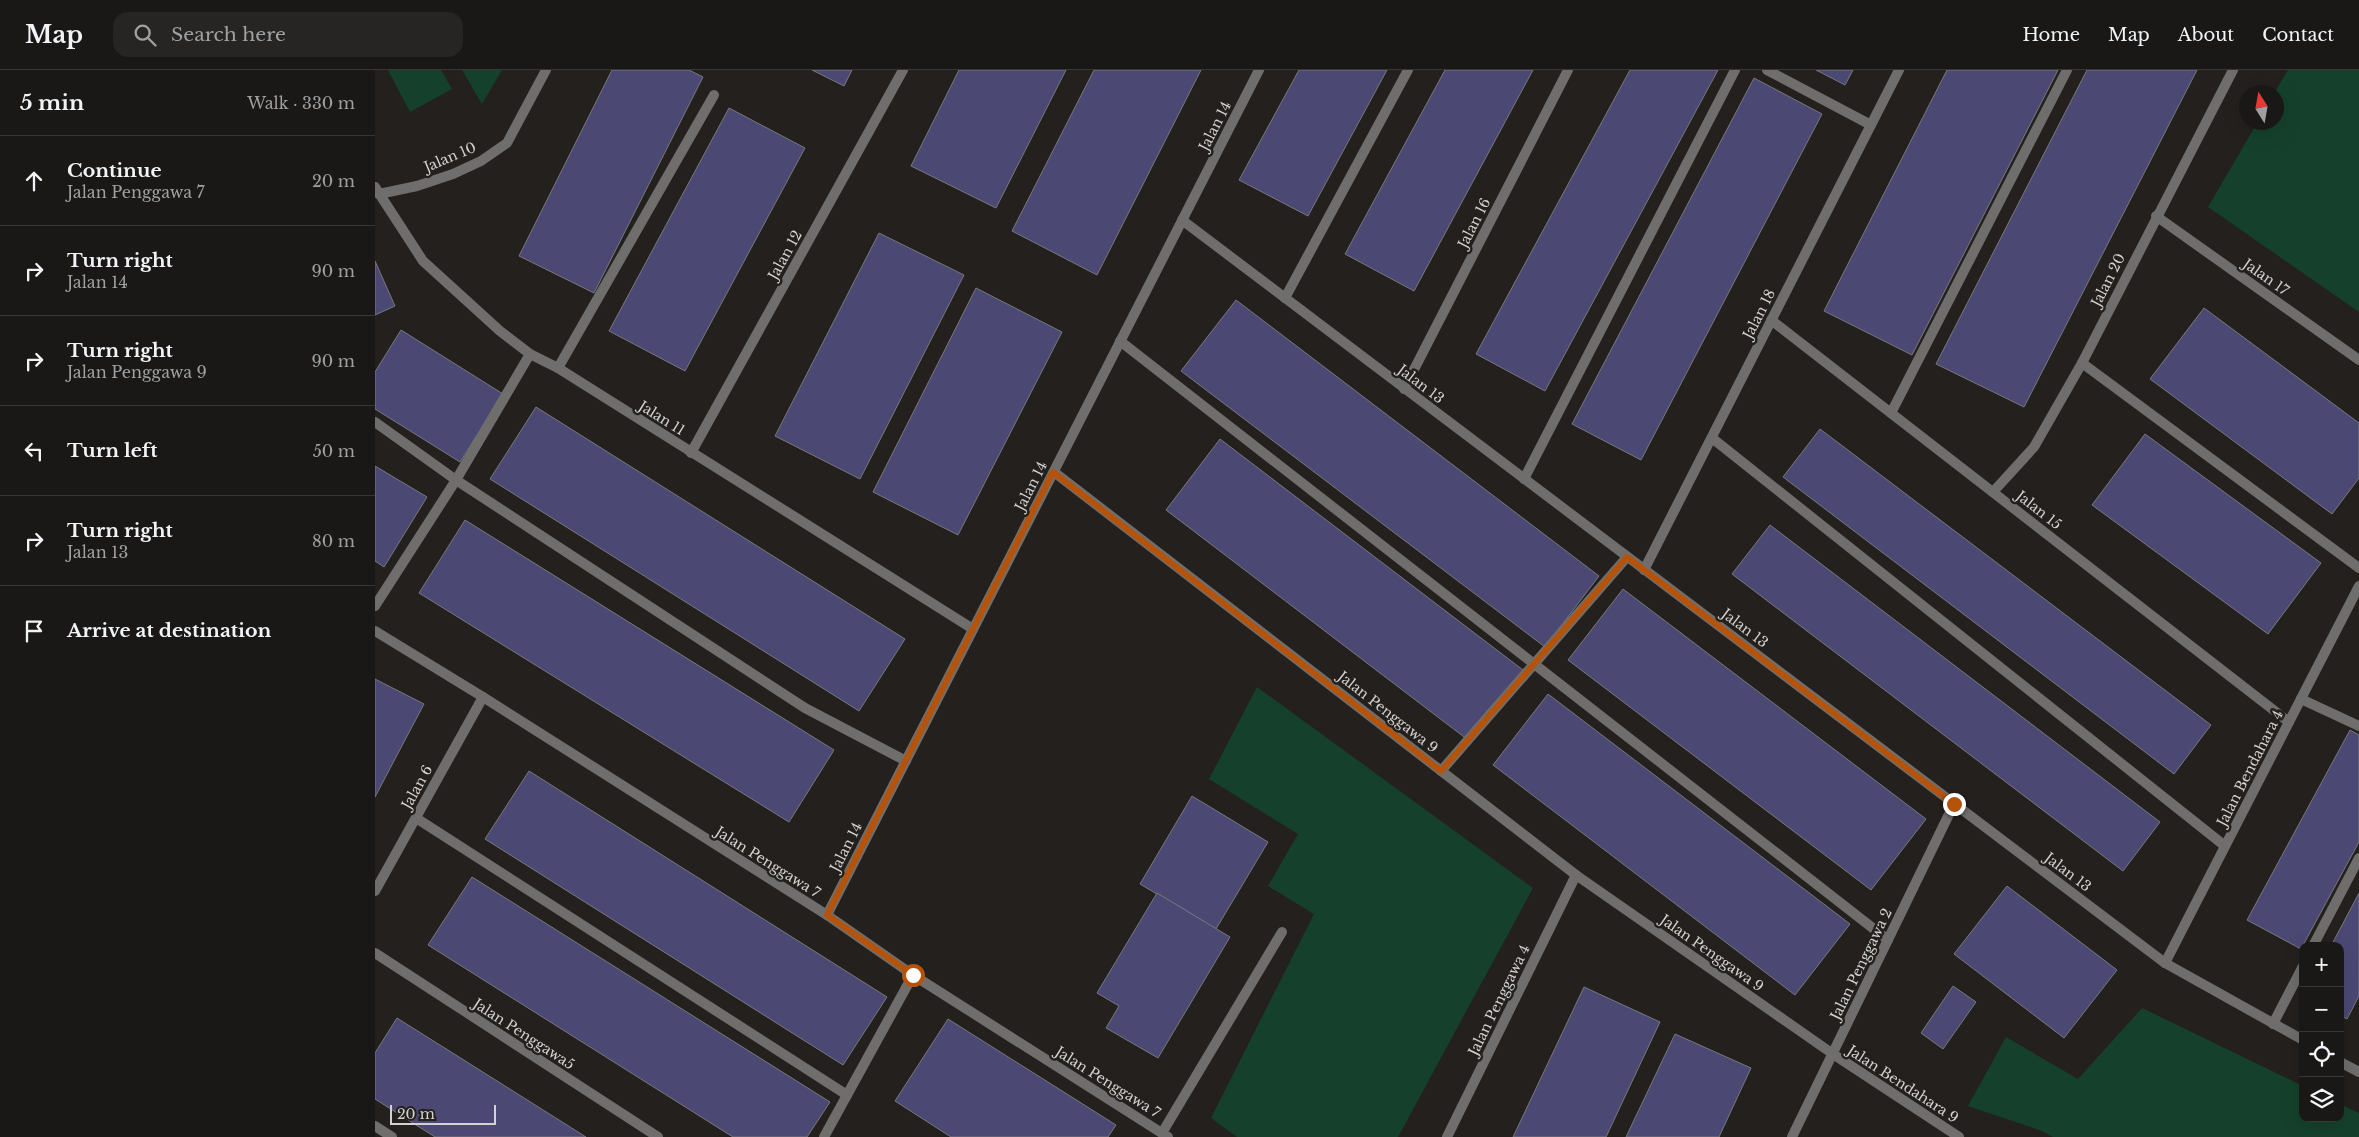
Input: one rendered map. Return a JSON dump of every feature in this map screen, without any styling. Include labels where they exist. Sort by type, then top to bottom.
[{"type":"street","name":"Jalan 10","points":[[377,190],[417,186],[453,174],[481,161],[507,142],[546,70]]},
{"type":"street","name":"Jalan 12","points":[[691,453],[903,70]]},
{"type":"street","name":"Jalan 14","points":[[827,915],[1259,70]]},
{"type":"street","points":[[1285,298],[1408,70]]},
{"type":"street","name":"Jalan 16","points":[[1404,389],[1568,70]]},
{"type":"street","points":[[1524,479],[1735,70]]},
{"type":"street","points":[[1767,70],[1871,125]]},
{"type":"street","name":"Jalan 18","points":[[1644,570],[1899,70]]},
{"type":"street","points":[[1891,413],[2067,70]]},
{"type":"street","name":"Jalan 20","points":[[1993,492],[2034,447],[2082,364],[2156,216],[2233,70]]},
{"type":"street","points":[[558,368],[714,95]]},
{"type":"street","name":"Jalan 11","points":[[377,190],[423,261],[500,332],[530,354],[558,368],[973,629]]},
{"type":"street","name":"Jalan 17","points":[[2156,216],[2359,360]]},
{"type":"street","name":"Jalan 13","points":[[1182,220],[2165,963],[2299,1038]]},
{"type":"street","name":"Jalan 15","points":[[1771,320],[2289,722]]},
{"type":"street","points":[[1121,340],[1888,940]]},
{"type":"street","points":[[375,606],[456,480],[530,354]]},
{"type":"street","points":[[2082,364],[2359,568]]},
{"type":"street","points":[[375,422],[456,480],[805,708],[906,761]]},
{"type":"street","points":[[1712,438],[2225,846]]},
{"type":"street","name":"Jalan Penggawa 9","points":[[1053,472],[1576,875],[1833,1054]]},
{"type":"street","points":[[1441,771],[1627,557]]},
{"type":"street","name":"Jalan Bendahara 4","points":[[2165,963],[2359,586]]},
{"type":"street","name":"Jalan Penggawa 7","points":[[375,631],[483,697],[827,915],[913,975],[1165,1135]]},
{"type":"street","name":"Jalan 6","points":[[375,891],[483,697]]},
{"type":"street","points":[[2301,699],[2359,726]]},
{"type":"street","name":"Jalan Penggawa 2","points":[[1792,1137],[1954,804]]},
{"type":"street","points":[[416,818],[847,1095]]},
{"type":"street","points":[[2315,942],[2359,858]]},
{"type":"street","name":"Jalan Penggawa 4","points":[[1447,1137],[1576,875]]},
{"type":"street","points":[[1165,1135],[1282,932]]},
{"type":"street","name":"Jalan Penggawa5","points":[[375,954],[658,1137]]},
{"type":"street","points":[[2273,1024],[2299,974]]},
{"type":"street","points":[[824,1137],[913,975]]},
{"type":"street","name":"Jalan Bendahara 9","points":[[1833,1054],[1959,1137]]},
{"type":"street","points":[[2344,1064],[2359,1072]]},
{"type":"street","points":[[375,1126],[392,1137]]},
{"type":"green space","points":[[388,70],[441,70],[452,89],[410,112]]},
{"type":"green space","points":[[462,70],[502,70],[482,104]]},
{"type":"green space","points":[[2288,70],[2359,70],[2359,312],[2208,207],[2253,130],[2284,130],[2284,85],[2279,85]]},
{"type":"green space","points":[[1257,687],[1533,888],[1398,1137],[1237,1137],[1211,1118],[1314,914],[1268,886],[1298,834],[1209,779]]},
{"type":"green space","points":[[2142,1008],[2299,1084],[2299,1122],[2344,1122],[2344,1106],[2359,1113],[2359,1137],[2053,1137],[2042,1131],[1968,1106],[2006,1037],[2078,1079]]},
{"type":"building","points":[[612,70],[689,70],[703,77],[594,293],[519,256]]},
{"type":"building","points":[[812,70],[852,70],[844,86]]},
{"type":"building","points":[[959,70],[1066,70],[996,208],[911,166]]},
{"type":"building","points":[[1094,70],[1201,70],[1097,275],[1012,231]]},
{"type":"building","points":[[1299,70],[1387,70],[1308,216],[1239,180]]},
{"type":"building","points":[[1445,70],[1533,70],[1414,291],[1345,254]]},
{"type":"building","points":[[1630,70],[1718,70],[1545,391],[1476,354]]},
{"type":"building","points":[[1816,70],[1853,70],[1845,85]]},
{"type":"building","points":[[1947,70],[2058,70],[1912,355],[1824,311]]},
{"type":"building","points":[[2087,70],[2197,70],[2024,407],[1936,364]]},
{"type":"building","points":[[1754,78],[1822,114],[1641,460],[1572,424]]},
{"type":"building","points":[[729,108],[805,148],[685,371],[609,331]]},
{"type":"building","points":[[879,233],[964,275],[860,479],[775,436]]},
{"type":"building","points":[[375,261],[395,306],[375,315]]},
{"type":"building","points":[[976,288],[1062,332],[958,535],[873,492]]},
{"type":"building","points":[[1236,300],[1599,576],[1545,647],[1181,371]]},
{"type":"building","points":[[2204,308],[2359,423],[2359,478],[2332,514],[2150,379]]},
{"type":"building","points":[[401,330],[503,394],[460,462],[375,409],[375,372]]},
{"type":"building","points":[[536,407],[905,639],[859,711],[490,479]]},
{"type":"building","points":[[1820,429],[2211,725],[2174,774],[1783,477]]},
{"type":"building","points":[[2145,434],[2321,563],[2268,634],[2092,505]]},
{"type":"building","points":[[1220,439],[1523,670],[1468,740],[1166,510]]},
{"type":"building","points":[[375,466],[427,497],[384,567],[375,561]]},
{"type":"building","points":[[465,520],[834,750],[789,822],[419,593]]},
{"type":"building","points":[[1770,525],[2160,822],[2123,871],[1732,574]]},
{"type":"building","points":[[1623,589],[1926,819],[1871,890],[1568,660]]},
{"type":"building","points":[[375,679],[424,704],[375,797]]},
{"type":"building","points":[[1548,694],[1850,924],[1795,995],[1493,765]]},
{"type":"building","points":[[2350,730],[2359,735],[2359,842],[2305,942],[2299,942],[2299,948],[2247,920]]},
{"type":"building","points":[[529,771],[887,997],[843,1065],[485,839]]},
{"type":"building","points":[[1192,796],[1268,842],[1216,929],[1140,884]]},
{"type":"building","points":[[472,877],[830,1102],[807,1137],[733,1137],[428,945]]},
{"type":"building","points":[[2007,886],[2117,970],[2064,1038],[1954,954]]},
{"type":"building","points":[[1157,893],[1230,937],[1158,1058],[1106,1028],[1119,1006],[1097,993]]},
{"type":"building","points":[[2359,893],[2359,996],[2347,1019],[2344,1017],[2344,942],[2333,942]]},
{"type":"building","points":[[1953,986],[1976,1002],[1943,1049],[1921,1033]]},
{"type":"building","points":[[1584,987],[1660,1022],[1606,1137],[1513,1137]]},
{"type":"building","points":[[397,1018],[586,1137],[435,1137],[375,1099],[375,1053]]},
{"type":"building","points":[[948,1019],[1116,1125],[1108,1137],[951,1137],[895,1101]]},
{"type":"building","points":[[1675,1034],[1751,1068],[1719,1137],[1626,1137]]},
{"type":"route","points":[[913,975],[827,915],[1053,472],[1441,771],[1627,557],[1954,804]]}]
